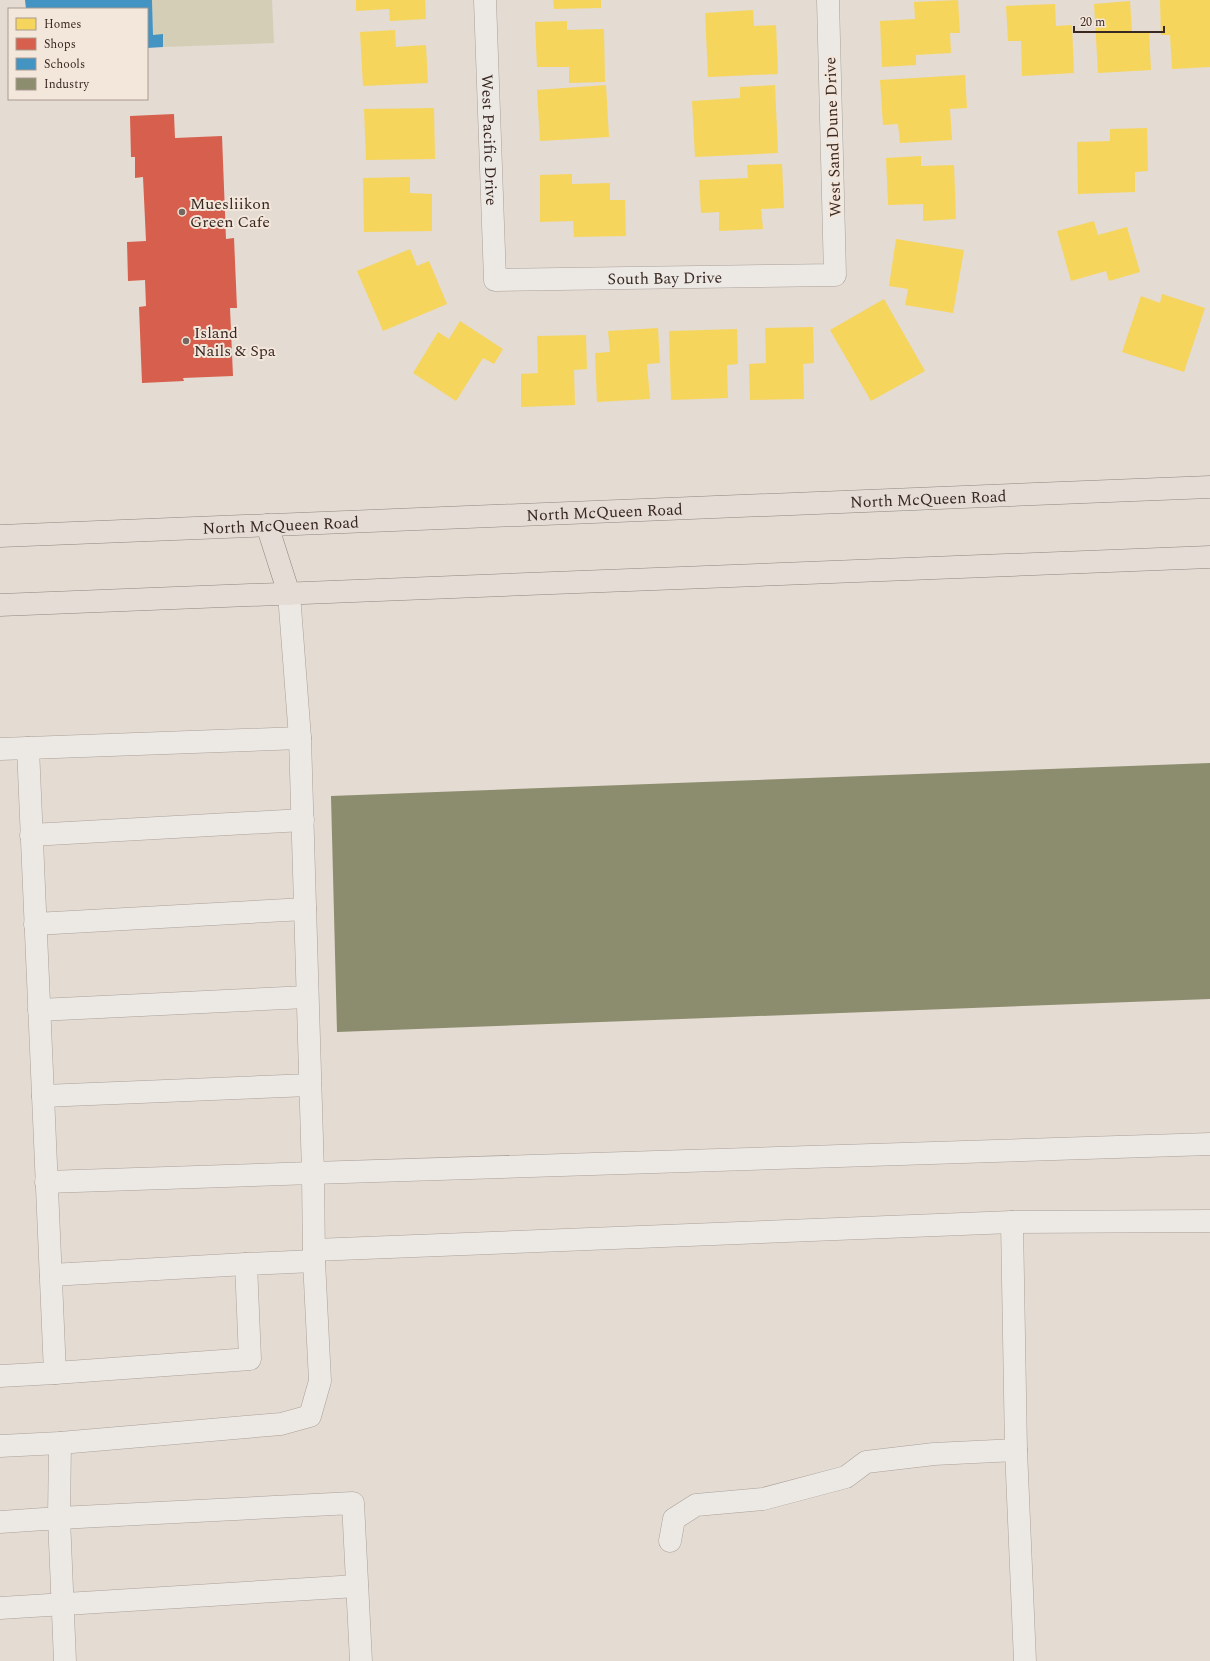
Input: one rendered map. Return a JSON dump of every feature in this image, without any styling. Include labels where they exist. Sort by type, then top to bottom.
[{"type":"main road","name":"North McQueen Road","points":[[0,536],[1210,487]]},
{"type":"main road","points":[[267,525],[289,594]]},
{"type":"main road","points":[[0,605],[1210,557]]},
{"type":"street","name":"West Pacific Drive","points":[[485,0],[495,280]]},
{"type":"street","name":"West Sand Dune Drive","points":[[828,0],[835,275]]},
{"type":"street","name":"South Bay Drive","points":[[495,280],[835,275]]},
{"type":"street","points":[[0,1446],[60,1443],[281,1424],[310,1416],[320,1381],[314,1255],[313,1173],[300,738],[289,594]]},
{"type":"street","points":[[0,749],[300,738]]},
{"type":"street","points":[[28,748],[55,1373]]},
{"type":"street","points":[[31,835],[303,820]]},
{"type":"street","points":[[35,924],[305,909]]},
{"type":"street","points":[[39,1010],[308,997]]},
{"type":"street","points":[[43,1096],[310,1085]]},
{"type":"street","points":[[46,1182],[1210,1144]]},
{"type":"street","points":[[51,1275],[246,1264],[314,1255],[1012,1222],[1210,1221]]},
{"type":"street","points":[[1012,1222],[1016,1450],[1025,1661]]},
{"type":"street","points":[[0,1376],[250,1359],[246,1264]]},
{"type":"street","points":[[60,1443],[59,1518],[65,1661]]},
{"type":"street","points":[[670,1540],[674,1519],[696,1506],[763,1499],[846,1477],[866,1462],[934,1454],[1016,1450]]},
{"type":"street","points":[[0,1522],[353,1503],[361,1661]]},
{"type":"street","points":[[0,1608],[357,1586]]},
{"type":"shaded area","points":[[152,0],[272,0],[274,43],[163,47],[163,35],[153,35]]},
{"type":"building: Homes","points":[[356,0],[425,0],[426,19],[390,21],[389,9],[356,11]]},
{"type":"building: Homes","points":[[553,0],[601,0],[601,8],[554,9]]},
{"type":"building: Homes","points":[[958,0],[960,33],[950,33],[951,53],[916,55],[916,65],[882,67],[880,21],[915,19],[914,2]]},
{"type":"building: Homes","points":[[1160,0],[1210,0],[1210,67],[1172,69],[1170,35],[1161,35]]},
{"type":"building: Homes","points":[[1130,1],[1132,32],[1149,31],[1151,70],[1098,73],[1094,4]]},
{"type":"building: Homes","points":[[1055,4],[1056,26],[1072,25],[1074,73],[1022,76],[1021,41],[1008,41],[1006,6]]},
{"type":"building: Homes","points":[[753,10],[754,26],[776,25],[778,74],[708,77],[705,13]]},
{"type":"building: Homes","points":[[567,21],[567,30],[604,29],[605,82],[569,83],[569,67],[537,67],[535,22]]},
{"type":"building: Homes","points":[[395,30],[396,47],[426,45],[428,83],[363,86],[360,32]]},
{"type":"building: Homes","points":[[965,75],[967,108],[950,109],[952,140],[900,143],[898,124],[883,125],[880,80]]},
{"type":"building: Homes","points":[[606,85],[609,137],[540,141],[537,90]]},
{"type":"building: Homes","points":[[775,85],[778,153],[695,157],[692,101],[740,98],[740,87]]},
{"type":"building: Homes","points":[[434,108],[435,159],[366,160],[364,109]]},
{"type":"building: Homes","points":[[1147,128],[1148,171],[1135,172],[1135,192],[1078,194],[1077,142],[1110,141],[1110,129]]},
{"type":"building: Homes","points":[[921,156],[921,166],[954,165],[956,219],[923,221],[923,204],[888,205],[886,158]]},
{"type":"building: Homes","points":[[782,164],[784,208],[761,209],[763,229],[719,231],[719,212],[701,213],[699,180],[748,178],[747,165]]},
{"type":"building: Homes","points":[[572,174],[572,184],[610,183],[610,200],[625,200],[626,236],[574,237],[573,221],[540,222],[540,175]]},
{"type":"building: Homes","points":[[410,177],[410,193],[432,194],[432,231],[364,232],[363,178]]},
{"type":"building: Homes","points":[[1094,221],[1098,235],[1127,227],[1140,272],[1109,281],[1106,271],[1071,281],[1057,231]]},
{"type":"building: Homes","points":[[896,239],[964,250],[953,313],[905,305],[908,289],[889,286]]},
{"type":"building: Homes","points":[[410,249],[417,266],[429,261],[447,304],[383,331],[357,271]]},
{"type":"building: Homes","points":[[1162,294],[1205,308],[1184,372],[1122,352],[1141,296],[1160,303]]},
{"type":"building: Homes","points":[[884,299],[925,371],[871,401],[830,330]]},
{"type":"building: Homes","points":[[460,321],[503,349],[494,364],[483,358],[456,401],[413,373],[438,332],[449,339]]},
{"type":"building: Homes","points":[[813,327],[814,363],[803,364],[804,399],[750,400],[749,364],[766,363],[765,328]]},
{"type":"building: Homes","points":[[658,328],[660,363],[647,364],[650,399],[597,402],[595,353],[610,352],[608,331]]},
{"type":"building: Homes","points":[[737,329],[738,364],[727,365],[728,398],[671,400],[669,331]]},
{"type":"building: Homes","points":[[586,335],[587,369],[574,370],[575,405],[521,407],[521,374],[538,373],[537,336]]},
{"type":"building: Shops","points":[[174,114],[175,138],[222,136],[226,239],[234,238],[237,308],[230,308],[233,376],[183,378],[184,381],[142,383],[139,307],[146,306],[145,280],[128,281],[127,242],[146,241],[143,177],[135,178],[135,157],[131,157],[130,116]]},
{"type":"building: Schools","points":[[25,0],[152,0],[153,35],[163,34],[163,47],[148,48],[148,8],[26,8]]},
{"type":"building: Industry","points":[[1210,763],[1210,999],[337,1032],[331,796]]},
{"type":"place","name":"Muesliikon Green Cafe","points":[[182,212]]},
{"type":"place","name":"Island Nails & Spa","points":[[186,341]]}]
